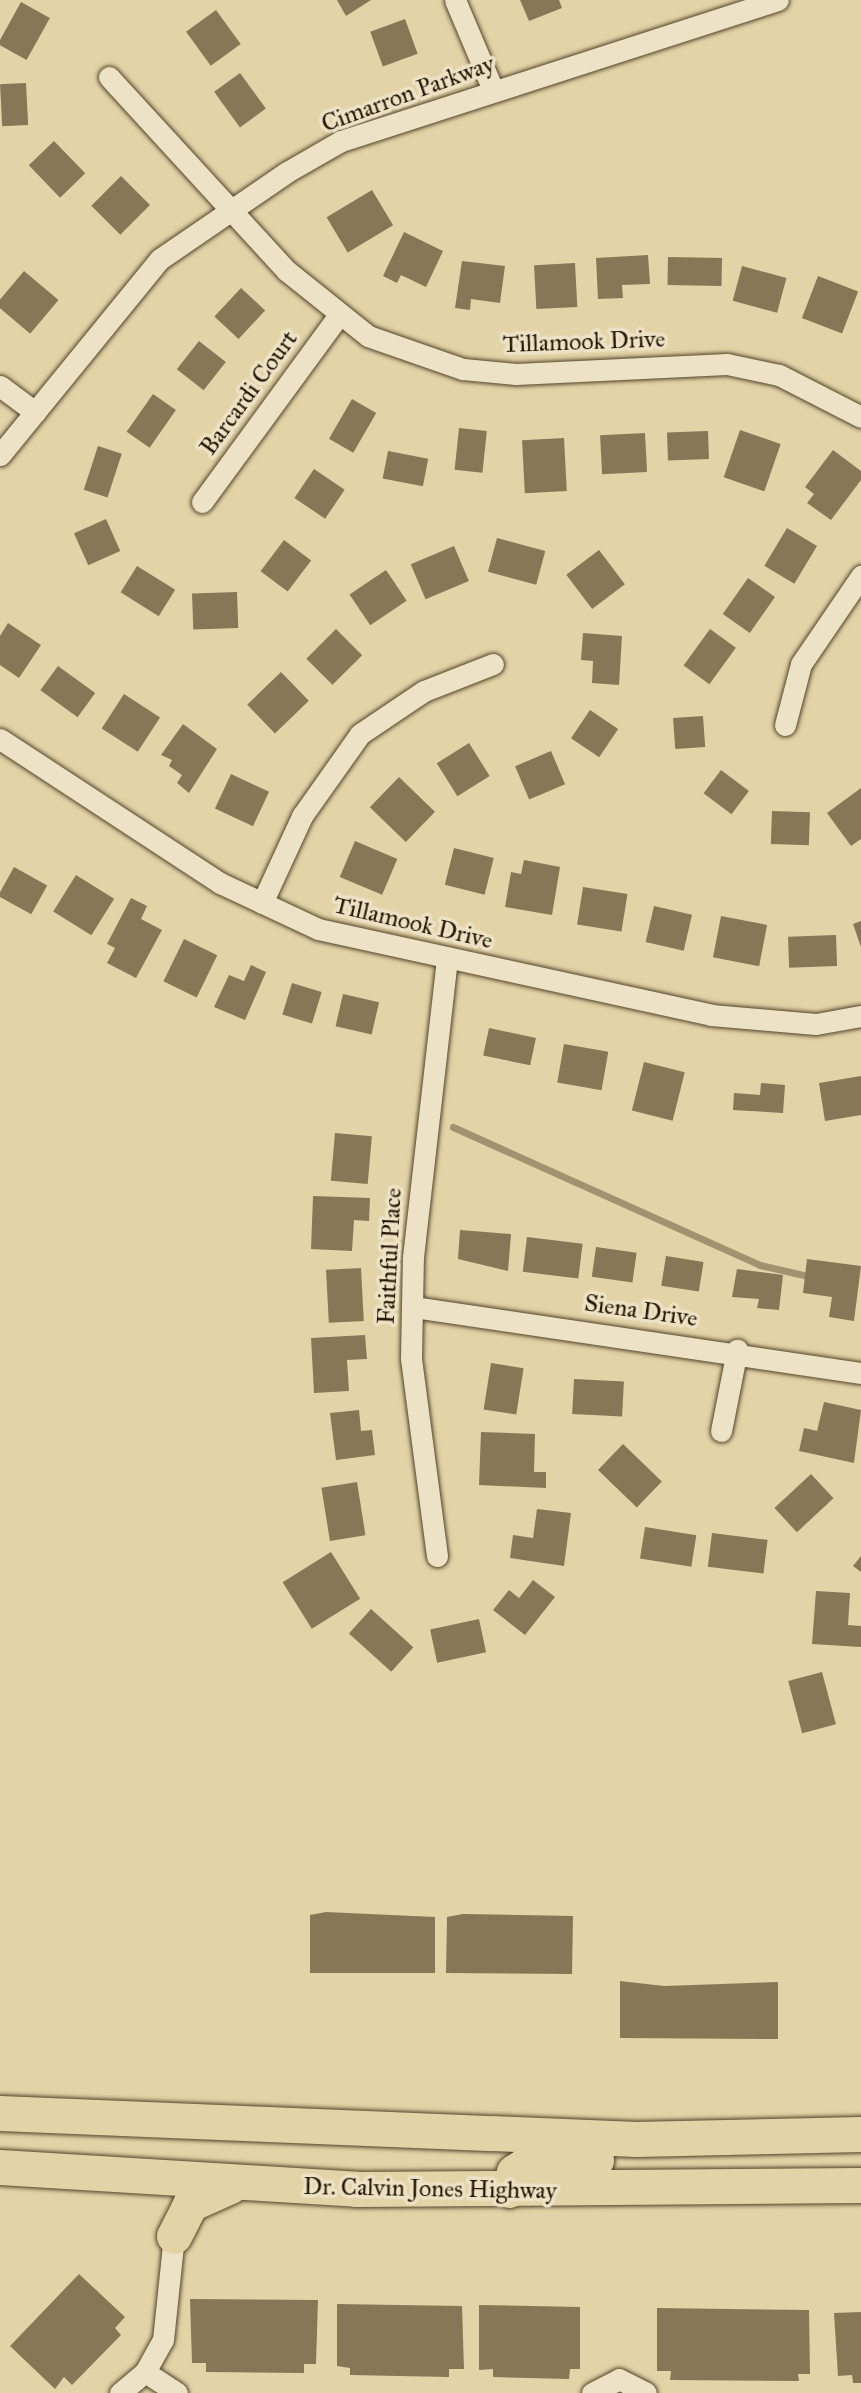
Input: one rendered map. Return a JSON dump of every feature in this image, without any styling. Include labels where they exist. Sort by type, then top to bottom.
[{"type":"highway","points":[[0,2113],[636,2139],[850,2134]]},
{"type":"highway","points":[[509,2190],[514,2172],[531,2161],[727,2159],[773,2154],[850,2134]]},
{"type":"highway","name":"Dr. Calvin Jones Highway","points":[[0,2167],[130,2180],[509,2190],[861,2185]]},
{"type":"highway","points":[[130,2180],[174,2236],[190,2204],[236,2184]]},
{"type":"street","points":[[455,0],[493,90]]},
{"type":"street","name":"Cimarron Parkway","points":[[0,455],[160,259],[227,208],[341,141],[778,0]]},
{"type":"street","name":"Tillamook Drive","points":[[109,77],[227,208],[338,316],[406,353],[463,369],[516,374],[727,364],[779,375],[861,417]]},
{"type":"street","name":"Barcardi Court","points":[[202,502],[338,316]]},
{"type":"street","points":[[0,386],[35,412]]},
{"type":"street","points":[[785,725],[801,664],[861,576]]},
{"type":"street","points":[[262,903],[302,816],[360,734],[424,691],[493,664]]},
{"type":"street","name":"Tillamook Drive","points":[[0,739],[220,883],[318,929],[447,959],[760,1022],[816,1024],[861,1016]]},
{"type":"street","name":"Faithful Place","points":[[437,1556],[417,1422],[413,1307],[416,1207],[447,959]]},
{"type":"street","name":"Siena Drive","points":[[413,1307],[737,1350],[861,1373]]},
{"type":"street","points":[[720,1431],[737,1350]]},
{"type":"street","points":[[120,2393],[145,2372],[169,2313],[174,2236]]},
{"type":"street","points":[[145,2372],[177,2393]]},
{"type":"street","points":[[592,2393],[618,2379],[646,2393]]},
{"type":"building","points":[[337,0],[371,0],[346,16]]},
{"type":"building","points":[[520,0],[559,0],[562,8],[529,21]]},
{"type":"building","points":[[21,2],[50,18],[27,60],[0,45],[0,40]]},
{"type":"building","points":[[216,10],[241,44],[211,66],[186,32]]},
{"type":"building","points":[[405,19],[418,54],[383,66],[370,32]]},
{"type":"building","points":[[240,73],[266,109],[240,127],[214,92]]},
{"type":"building","points":[[26,83],[28,125],[2,126],[0,84]]},
{"type":"building","points":[[54,141],[85,173],[60,198],[29,165]]},
{"type":"building","points":[[121,176],[150,205],[120,235],[91,206]]},
{"type":"building","points":[[372,190],[393,225],[348,252],[327,217]]},
{"type":"building","points":[[404,232],[443,251],[426,287],[401,275],[397,283],[383,276]]},
{"type":"building","points":[[648,255],[650,284],[622,285],[623,298],[598,299],[596,258]]},
{"type":"building","points":[[668,257],[722,258],[722,286],[668,285]]},
{"type":"building","points":[[462,261],[505,266],[500,303],[471,299],[470,310],[455,308]]},
{"type":"building","points":[[575,263],[577,307],[536,309],[534,265]]},
{"type":"building","points":[[742,266],[786,278],[777,313],[733,301]]},
{"type":"building","points":[[24,271],[58,300],[30,334],[0,308],[0,300]]},
{"type":"building","points":[[818,276],[858,291],[842,333],[802,318]]},
{"type":"building","points":[[241,288],[265,311],[239,339],[214,317]]},
{"type":"building","points":[[199,341],[226,362],[204,390],[177,369]]},
{"type":"building","points":[[153,394],[176,410],[150,448],[127,432]]},
{"type":"building","points":[[352,399],[376,413],[353,453],[329,439]]},
{"type":"building","points":[[459,428],[487,431],[482,473],[455,470]]},
{"type":"building","points":[[740,430],[781,444],[764,491],[724,477]]},
{"type":"building","points":[[708,431],[709,459],[668,460],[667,432]]},
{"type":"building","points":[[645,433],[647,472],[602,474],[600,435]]},
{"type":"building","points":[[564,438],[567,491],[525,493],[522,440]]},
{"type":"building","points":[[98,446],[122,454],[108,497],[84,490]]},
{"type":"building","points":[[833,450],[861,471],[861,480],[831,520],[807,503],[814,494],[805,487]]},
{"type":"building","points":[[388,451],[428,459],[423,486],[383,478]]},
{"type":"building","points":[[314,469],[345,490],[325,519],[294,498]]},
{"type":"building","points":[[106,519],[120,551],[88,565],[74,533]]},
{"type":"building","points":[[787,528],[817,546],[794,584],[764,566]]},
{"type":"building","points":[[497,538],[545,551],[536,585],[488,572]]},
{"type":"building","points":[[284,540],[311,560],[288,592],[261,571]]},
{"type":"building","points":[[454,546],[469,581],[426,599],[411,564]]},
{"type":"building","points":[[599,550],[625,584],[592,609],[566,575]]},
{"type":"building","points":[[137,566],[175,590],[159,616],[121,592]]},
{"type":"building","points":[[386,570],[407,601],[370,625],[350,595]]},
{"type":"building","points":[[748,578],[775,597],[750,633],[723,614]]},
{"type":"building","points":[[237,592],[238,628],[193,630],[192,594]]},
{"type":"building","points":[[8,623],[41,645],[19,678],[0,665],[0,636]]},
{"type":"building","points":[[336,629],[362,655],[332,685],[306,659]]},
{"type":"building","points":[[710,629],[736,648],[709,684],[684,665]]},
{"type":"building","points":[[583,633],[622,636],[619,685],[592,683],[593,661],[581,660]]},
{"type":"building","points":[[58,666],[95,693],[78,717],[40,690]]},
{"type":"building","points":[[281,672],[309,701],[275,733],[247,705]]},
{"type":"building","points":[[124,694],[160,717],[138,752],[102,728]]},
{"type":"building","points":[[590,710],[618,729],[599,757],[571,738]]},
{"type":"building","points":[[703,716],[705,747],[675,749],[673,718]]},
{"type":"building","points":[[183,724],[217,749],[189,793],[177,783],[182,775],[169,766],[172,760],[161,755]]},
{"type":"building","points":[[469,743],[490,776],[457,796],[437,763]]},
{"type":"building","points":[[551,751],[565,784],[529,799],[515,766]]},
{"type":"building","points":[[721,770],[749,791],[731,814],[704,793]]},
{"type":"building","points":[[231,774],[269,792],[253,826],[215,808]]},
{"type":"building","points":[[399,777],[435,812],[406,842],[370,807]]},
{"type":"building","points":[[861,788],[861,839],[851,846],[827,813]]},
{"type":"building","points":[[772,811],[810,812],[809,845],[771,844]]},
{"type":"building","points":[[355,841],[397,859],[382,895],[340,877]]},
{"type":"building","points":[[454,848],[494,858],[485,895],[445,885]]},
{"type":"building","points":[[524,860],[560,867],[552,915],[505,907],[511,872],[521,874]]},
{"type":"building","points":[[14,867],[47,885],[31,914],[0,897]]},
{"type":"building","points":[[76,875],[114,899],[91,935],[53,911]]},
{"type":"building","points":[[583,887],[627,894],[622,932],[577,925]]},
{"type":"building","points":[[131,898],[147,906],[141,919],[162,930],[136,978],[107,963],[115,948],[107,944]]},
{"type":"building","points":[[654,906],[692,915],[684,951],[646,942]]},
{"type":"building","points":[[721,916],[767,925],[759,966],[713,957]]},
{"type":"building","points":[[861,921],[861,947],[853,924]]},
{"type":"building","points":[[836,935],[837,966],[789,968],[788,937]]},
{"type":"building","points":[[184,939],[217,955],[197,997],[163,981]]},
{"type":"building","points":[[251,965],[266,972],[245,1020],[214,1007],[229,975],[244,981]]},
{"type":"building","points":[[292,983],[322,992],[312,1024],[282,1015]]},
{"type":"building","points":[[343,994],[379,1002],[372,1034],[336,1026]]},
{"type":"building","points":[[489,1028],[536,1038],[530,1065],[483,1055]]},
{"type":"building","points":[[564,1044],[608,1052],[602,1090],[557,1082]]},
{"type":"building","points":[[644,1062],[685,1072],[673,1121],[632,1111]]},
{"type":"building","points":[[861,1076],[861,1115],[825,1121],[819,1083]]},
{"type":"building","points":[[761,1083],[785,1085],[783,1113],[733,1110],[734,1093],[760,1095]]},
{"type":"building","points":[[335,1133],[372,1136],[368,1184],[331,1181]]},
{"type":"building","points":[[313,1196],[370,1198],[369,1221],[354,1220],[352,1251],[311,1249]]},
{"type":"building","points":[[460,1230],[511,1234],[508,1271],[458,1259]]},
{"type":"building","points":[[527,1237],[583,1244],[578,1279],[523,1272]]},
{"type":"building","points":[[596,1247],[637,1253],[632,1282],[592,1277]]},
{"type":"building","points":[[666,1256],[704,1262],[699,1292],[661,1286]]},
{"type":"building","points":[[807,1259],[861,1266],[854,1321],[829,1317],[832,1297],[803,1293]]},
{"type":"building","points":[[361,1268],[364,1321],[329,1323],[326,1270]]},
{"type":"building","points":[[737,1269],[783,1275],[779,1310],[757,1308],[759,1299],[732,1297]]},
{"type":"building","points":[[365,1335],[367,1359],[347,1360],[349,1391],[314,1393],[311,1338]]},
{"type":"building","points":[[491,1363],[524,1368],[516,1415],[484,1409]]},
{"type":"building","points":[[574,1379],[624,1382],[622,1417],[572,1414]]},
{"type":"building","points":[[824,1402],[861,1410],[854,1463],[799,1451],[804,1428],[817,1431]]},
{"type":"building","points":[[359,1410],[361,1431],[372,1430],[375,1455],[336,1460],[330,1413]]},
{"type":"building","points":[[481,1432],[535,1434],[534,1472],[546,1472],[546,1488],[479,1485]]},
{"type":"building","points":[[623,1444],[662,1482],[637,1507],[598,1470]]},
{"type":"building","points":[[811,1474],[834,1498],[797,1532],[774,1508]]},
{"type":"building","points":[[357,1482],[365,1535],[330,1541],[321,1488]]},
{"type":"building","points":[[537,1509],[571,1513],[564,1566],[510,1558],[513,1535],[533,1538]]},
{"type":"building","points":[[645,1527],[696,1535],[691,1567],[640,1559]]},
{"type":"building","points":[[712,1533],[768,1540],[763,1574],[708,1567]]},
{"type":"building","points":[[331,1552],[360,1599],[312,1629],[283,1582]]},
{"type":"building","points":[[861,1556],[861,1572],[853,1566]]},
{"type":"building","points":[[533,1580],[555,1597],[525,1635],[493,1610],[509,1590],[519,1598]]},
{"type":"building","points":[[816,1591],[850,1593],[848,1625],[861,1626],[861,1647],[812,1644]]},
{"type":"building","points":[[371,1609],[413,1647],[391,1672],[349,1634]]},
{"type":"building","points":[[479,1619],[486,1652],[437,1663],[430,1629]]},
{"type":"building","points":[[822,1672],[836,1724],[802,1733],[788,1681]]},
{"type":"building","points":[[326,1912],[435,1917],[435,1973],[310,1973],[310,1915]]},
{"type":"building","points":[[463,1914],[573,1916],[572,1974],[446,1973],[447,1917]]},
{"type":"building","points":[[620,1981],[664,1986],[778,1982],[778,2039],[620,2038]]},
{"type":"building","points":[[79,2274],[125,2317],[115,2328],[121,2335],[72,2385],[64,2377],[55,2389],[10,2346]]},
{"type":"building","points":[[190,2299],[318,2300],[316,2364],[304,2364],[304,2373],[206,2372],[206,2363],[192,2363]]},
{"type":"building","points":[[337,2304],[462,2306],[464,2369],[449,2369],[449,2377],[350,2375],[350,2368],[337,2366]]},
{"type":"building","points":[[479,2305],[580,2307],[580,2369],[570,2369],[569,2379],[493,2377],[493,2369],[479,2370]]},
{"type":"building","points":[[657,2308],[809,2310],[810,2374],[798,2374],[799,2381],[670,2380],[671,2371],[657,2371]]},
{"type":"building","points":[[861,2312],[861,2383],[853,2383],[852,2375],[838,2376],[834,2313]]},
{"type":"waterway","points":[[453,1127],[760,1265],[812,1277]]}]
